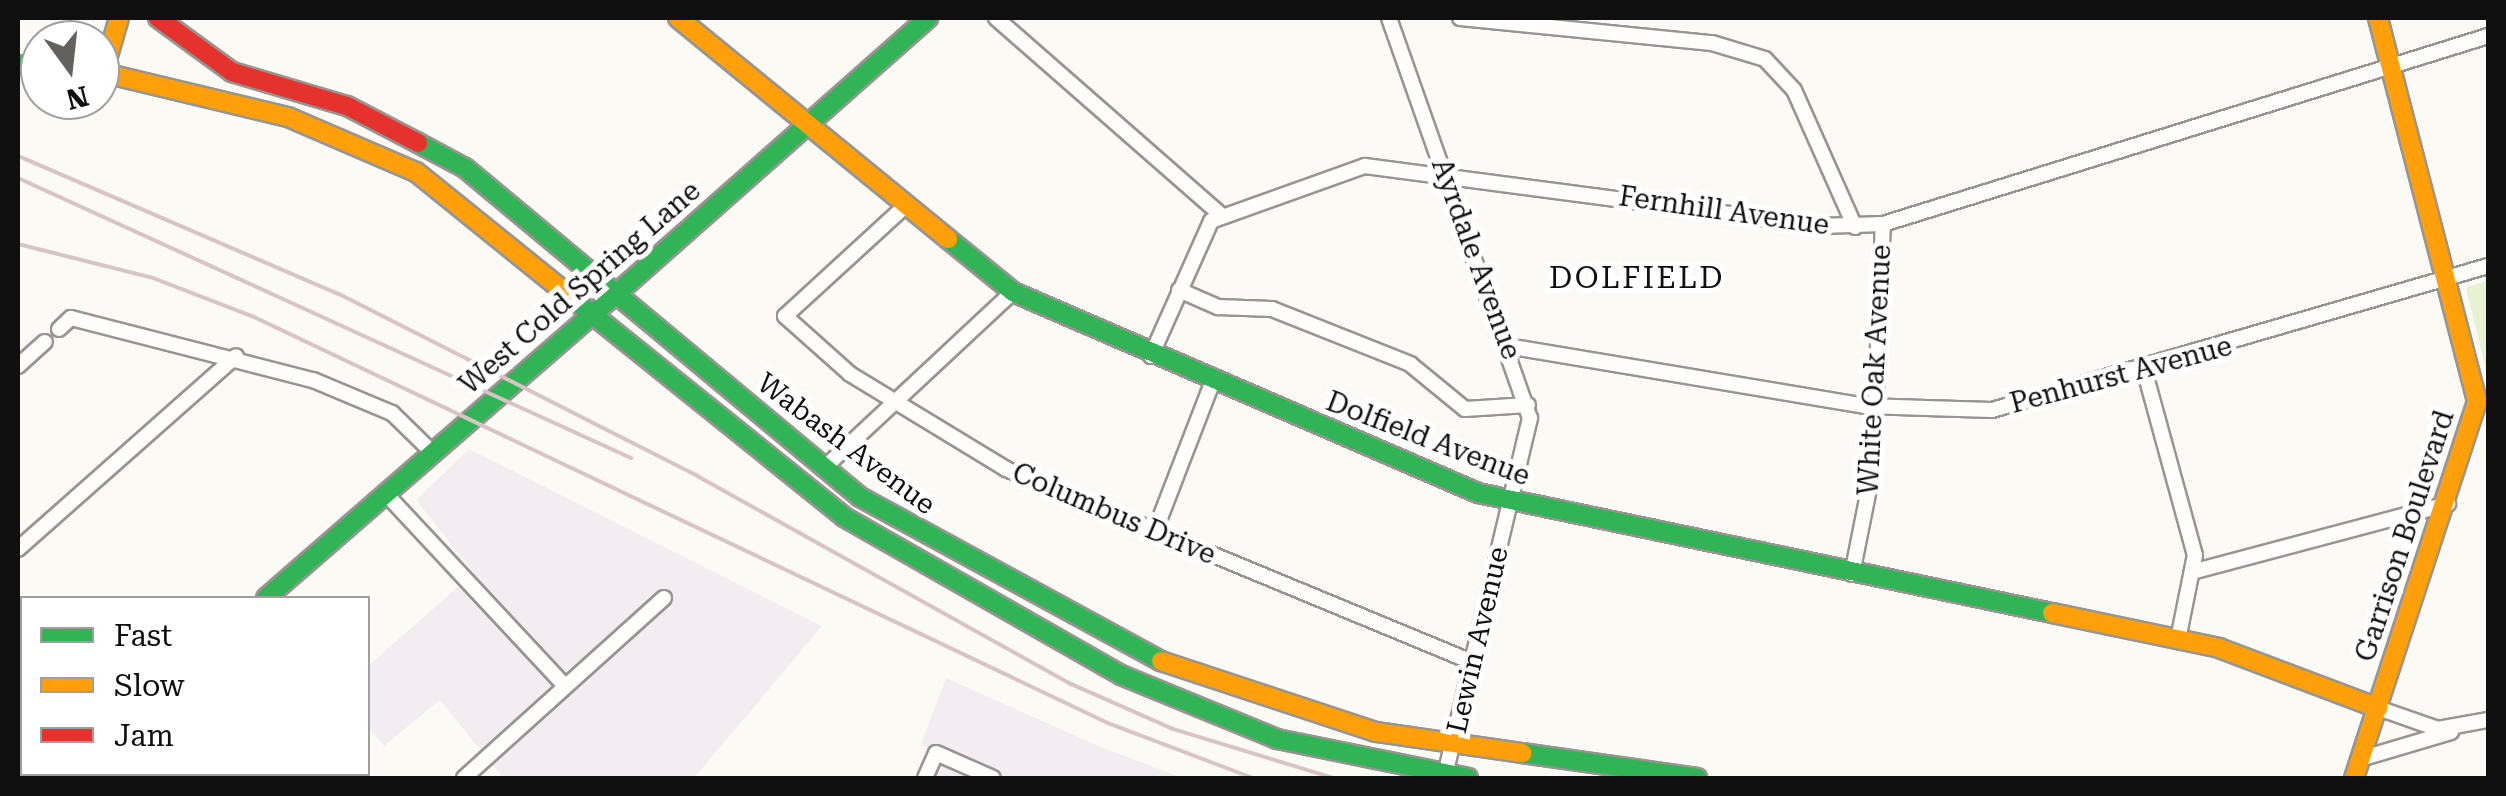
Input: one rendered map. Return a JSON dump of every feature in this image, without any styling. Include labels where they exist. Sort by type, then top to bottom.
[{"type":"main road","name":"Wabash Avenue","points":[[158,18],[232,72],[346,106],[431,146],[616,294],[823,468],[948,553],[1168,665],[1288,710],[1452,746],[1697,778]]},
{"type":"main road","name":"Dolfield Avenue","points":[[678,18],[903,208],[1013,292],[1151,356],[1510,504],[2178,639],[2378,708]]},
{"type":"main road","name":"West Cold Spring Lane","points":[[268,596],[928,18]]},
{"type":"main road","name":"Garrison Boulevard","points":[[2354,778],[2482,416],[2378,18]]},
{"type":"main road","name":"Wabash Avenue","points":[[120,77],[288,118],[385,155],[446,192],[808,491],[993,608],[1226,720],[1321,752],[1468,778]]},
{"type":"street","points":[[996,18],[1221,214],[1204,230],[1151,356]]},
{"type":"street","name":"Ayrdale Avenue","points":[[1389,18],[1528,405],[1510,504]]},
{"type":"street","name":"White Oak Avenue","points":[[1460,18],[1733,47],[1765,59],[1794,90],[1855,227]]},
{"type":"street","name":"Fernhill Avenue","points":[[1221,214],[1366,166],[1444,171],[1855,227],[1883,224],[2488,36]]},
{"type":"street","name":"Columbus Drive","points":[[903,208],[786,316],[890,402],[1006,469],[1472,662]]},
{"type":"street","name":"White Oak Avenue","points":[[1852,574],[1876,405],[1883,224]]},
{"type":"street","name":"Penhurst Avenue","points":[[1507,346],[1876,405],[1992,410],[2144,369],[2488,266]]},
{"type":"street","points":[[1179,290],[1218,307],[1272,309],[1410,364],[1465,409],[1528,405]]},
{"type":"street","points":[[823,468],[1013,292]]},
{"type":"street","points":[[59,329],[71,318],[236,356],[368,400],[434,454]]},
{"type":"street","points":[[18,366],[45,342]]},
{"type":"street","points":[[18,549],[236,356]]},
{"type":"street","points":[[2144,369],[2192,572],[2178,639]]},
{"type":"street","points":[[1155,531],[1213,382]]},
{"type":"street","points":[[388,495],[564,685]]},
{"type":"street","name":"Lewin Avenue","points":[[1445,776],[1510,504]]},
{"type":"street","points":[[2192,572],[2448,504]]},
{"type":"street","points":[[464,778],[664,598]]},
{"type":"street","points":[[2378,708],[2459,729]]},
{"type":"street","points":[[2360,759],[2488,720]]},
{"type":"street","points":[[924,778],[936,753],[993,778]]},
{"type":"shaded area","points":[[469,449],[822,626],[694,778],[503,778],[440,700],[384,746],[370,729],[370,664],[474,573],[416,500]]},
{"type":"shaded area","points":[[946,678],[1096,745],[1183,778],[932,778],[939,752],[921,744]]},
{"type":"green space","points":[[2488,280],[2488,378],[2466,288]]},
{"type":"railway","points":[[18,156],[339,294],[699,477],[1071,684],[1173,729],[1333,778]]},
{"type":"railway","points":[[18,178],[631,458]]},
{"type":"railway","points":[[18,244],[153,278],[254,317],[1108,723],[1253,778]]},
{"type":"traffic: fast","points":[[616,294],[928,18]]},
{"type":"traffic: fast","points":[[418,143],[465,168],[860,497],[1161,661]]},
{"type":"traffic: fast","points":[[948,239],[1013,292],[1478,493],[2052,613]]},
{"type":"traffic: fast","points":[[268,596],[616,294]]},
{"type":"traffic: fast","points":[[572,298],[844,517],[1121,675],[1277,739],[1468,778]]},
{"type":"traffic: fast","points":[[1522,753],[1697,778]]},
{"type":"traffic: slow","points":[[678,18],[948,239]]},
{"type":"traffic: slow","points":[[2354,778],[2477,401],[2378,18]]},
{"type":"traffic: slow","points":[[120,77],[288,117],[416,172],[572,298]]},
{"type":"traffic: slow","points":[[2052,613],[2219,648],[2378,708]]},
{"type":"traffic: slow","points":[[1161,661],[1376,732],[1522,753]]},
{"type":"traffic: jam","points":[[158,18],[232,72],[347,106],[418,143]]},
{"type":"district","name":"DOLFIELD","points":[[1637,278]]}]
